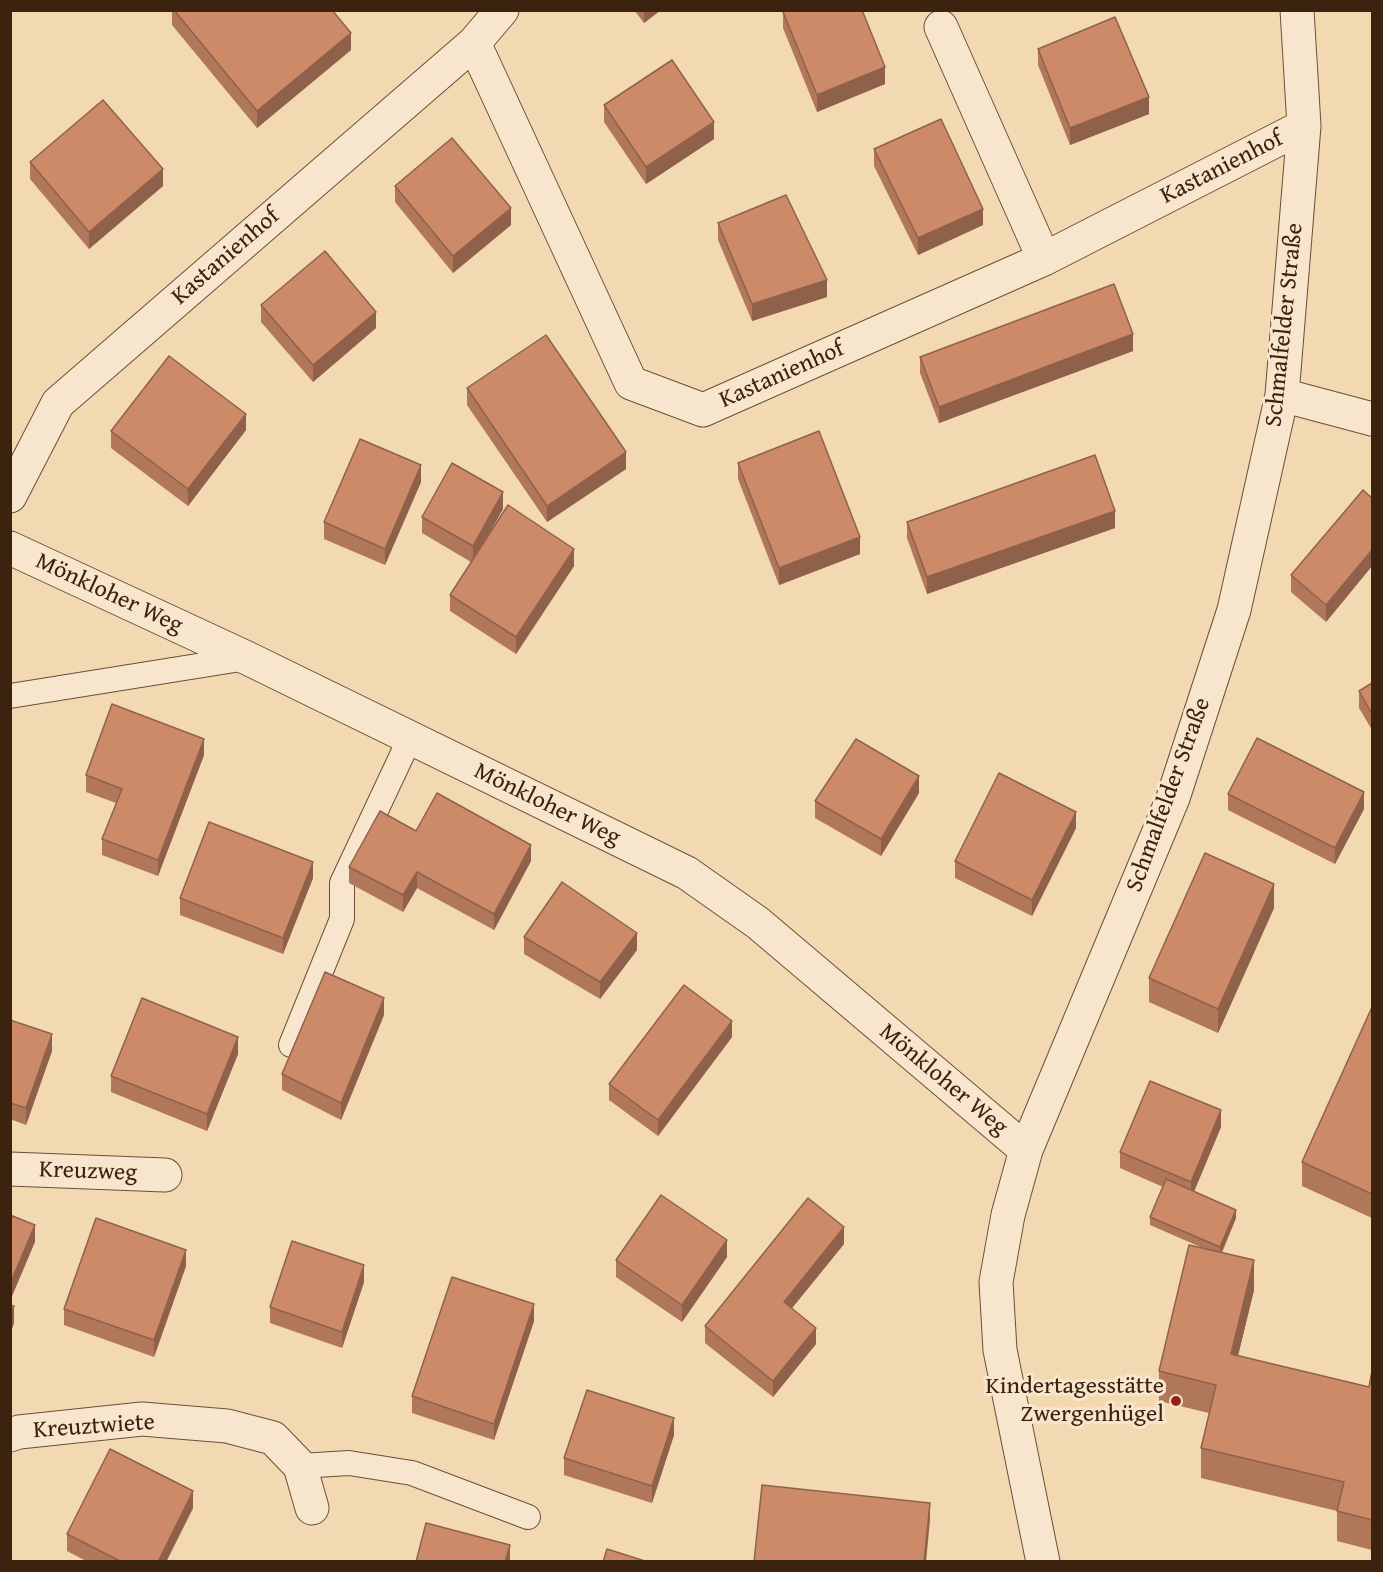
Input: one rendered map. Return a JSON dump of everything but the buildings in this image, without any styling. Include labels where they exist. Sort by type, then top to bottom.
[{"type":"street","name":"Kastanienhof","points":[[10,496],[58,403],[474,43],[502,10]]},
{"type":"street","name":"Schmalfelder Straße","points":[[1043,1562],[1000,1350],[996,1282],[1008,1215],[1026,1150],[1173,798],[1234,610],[1282,395],[1304,126],[1297,10]]},
{"type":"street","points":[[940,27],[1044,259]]},
{"type":"street","name":"Kastanienhof","points":[[474,43],[631,383],[703,410],[1044,259],[1304,126]]},
{"type":"street","points":[[1282,395],[1372,419]]},
{"type":"street","name":"Mönkloher Weg","points":[[10,548],[247,658],[687,873],[758,923],[1026,1150]]},
{"type":"street","name":"Kreuzweg","points":[[10,1169],[165,1175]]},
{"type":"street","name":"Kreuztwiete","points":[[10,1435],[19,1432],[142,1419],[226,1426],[273,1438],[300,1466],[312,1508]]},
{"type":"lane","points":[[10,696],[247,658]]},
{"type":"lane","points":[[291,1045],[342,919],[342,883],[410,738]]},
{"type":"lane","points":[[300,1466],[349,1463],[412,1473],[528,1517]]},
{"type":"place","name":"Kindertagesstätte Zwergenhügel","points":[[1176,1401]]}]
